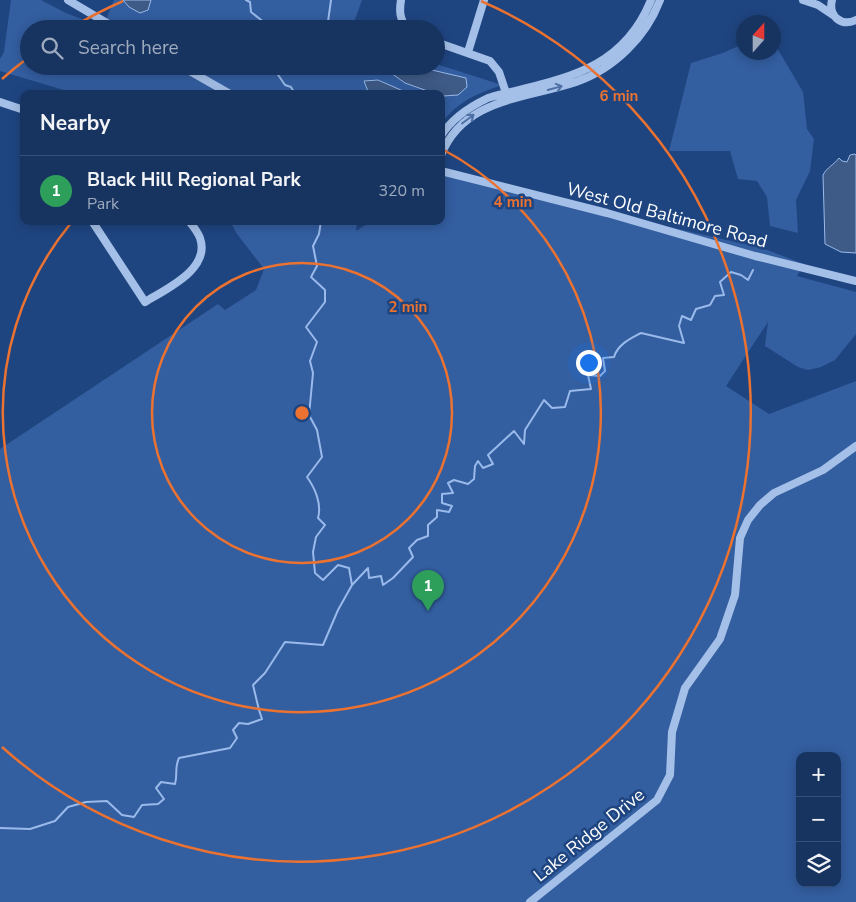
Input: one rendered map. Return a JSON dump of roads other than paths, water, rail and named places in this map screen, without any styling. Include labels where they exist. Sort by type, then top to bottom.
[{"type":"street","points":[[68,0],[102,20]]},
{"type":"street","points":[[401,0],[399,10],[401,20]]},
{"type":"street","points":[[468,52],[484,0]]},
{"type":"street","points":[[445,147],[450,138],[469,117],[507,97],[578,74],[604,60],[621,46],[635,29],[651,0]]},
{"type":"street","points":[[445,130],[466,110],[488,98],[507,97],[577,82],[622,56],[640,36],[654,16],[660,0]]},
{"type":"street","points":[[803,0],[818,5],[844,22],[856,20]]},
{"type":"street","points":[[832,0],[833,15]]},
{"type":"street","points":[[445,45],[482,57],[495,66],[499,72],[507,97]]},
{"type":"street","points":[[197,75],[223,90]]},
{"type":"street","points":[[0,102],[20,109]]},
{"type":"street","name":"West Old Baltimore Road","points":[[445,172],[607,213],[755,256],[856,281]]},
{"type":"street","points":[[95,225],[145,302],[190,273],[196,266],[201,249],[200,238],[192,225]]},
{"type":"street","name":"Lake Ridge Drive","points":[[530,902],[657,800],[670,775],[672,732],[685,688],[720,639],[735,595],[740,538],[748,520],[760,505],[774,493],[823,470],[856,446]]},
{"type":"waterway","points":[[246,0],[250,2],[251,12],[261,20]]},
{"type":"waterway","points":[[328,20],[331,0]]},
{"type":"waterway","points":[[278,75],[285,85],[291,87],[293,90]]},
{"type":"waterway","points":[[320,225],[319,234],[313,246],[317,266],[311,277],[325,290],[325,302],[306,327],[317,342],[310,361],[313,373],[309,415],[317,430],[322,457],[307,477],[317,496],[318,518],[325,525],[316,537],[313,552],[315,573],[323,580],[338,565],[349,568],[352,585]]},
{"type":"waterway","points":[[0,828],[30,829],[55,821],[68,807],[86,802],[107,801],[122,815],[134,817],[142,805],[158,804],[164,799],[156,788],[161,782],[175,784],[179,758],[230,748],[237,738],[233,730],[239,723],[248,724],[262,719],[253,685],[265,673],[285,642],[323,645],[338,610],[352,585],[368,568],[369,578],[381,576],[383,585],[393,578],[413,557],[409,548],[417,540],[428,536],[428,525],[437,517],[437,510],[449,512],[452,506],[442,503],[442,494],[453,493],[448,483],[454,480],[468,484],[474,479],[475,466],[478,461],[483,468],[493,464],[488,455],[514,431],[524,444],[525,430],[544,400],[552,408],[565,407],[570,391],[591,389],[588,375],[600,376],[605,371],[603,358],[614,357],[621,345],[629,340],[641,333],[684,343],[679,326],[682,316],[691,320],[696,309],[710,305],[715,296],[724,295],[720,282],[731,272],[741,275],[748,280],[753,270]]},
{"type":"place","name":"Black Hill Regional Park","points":[[428,611]]}]
